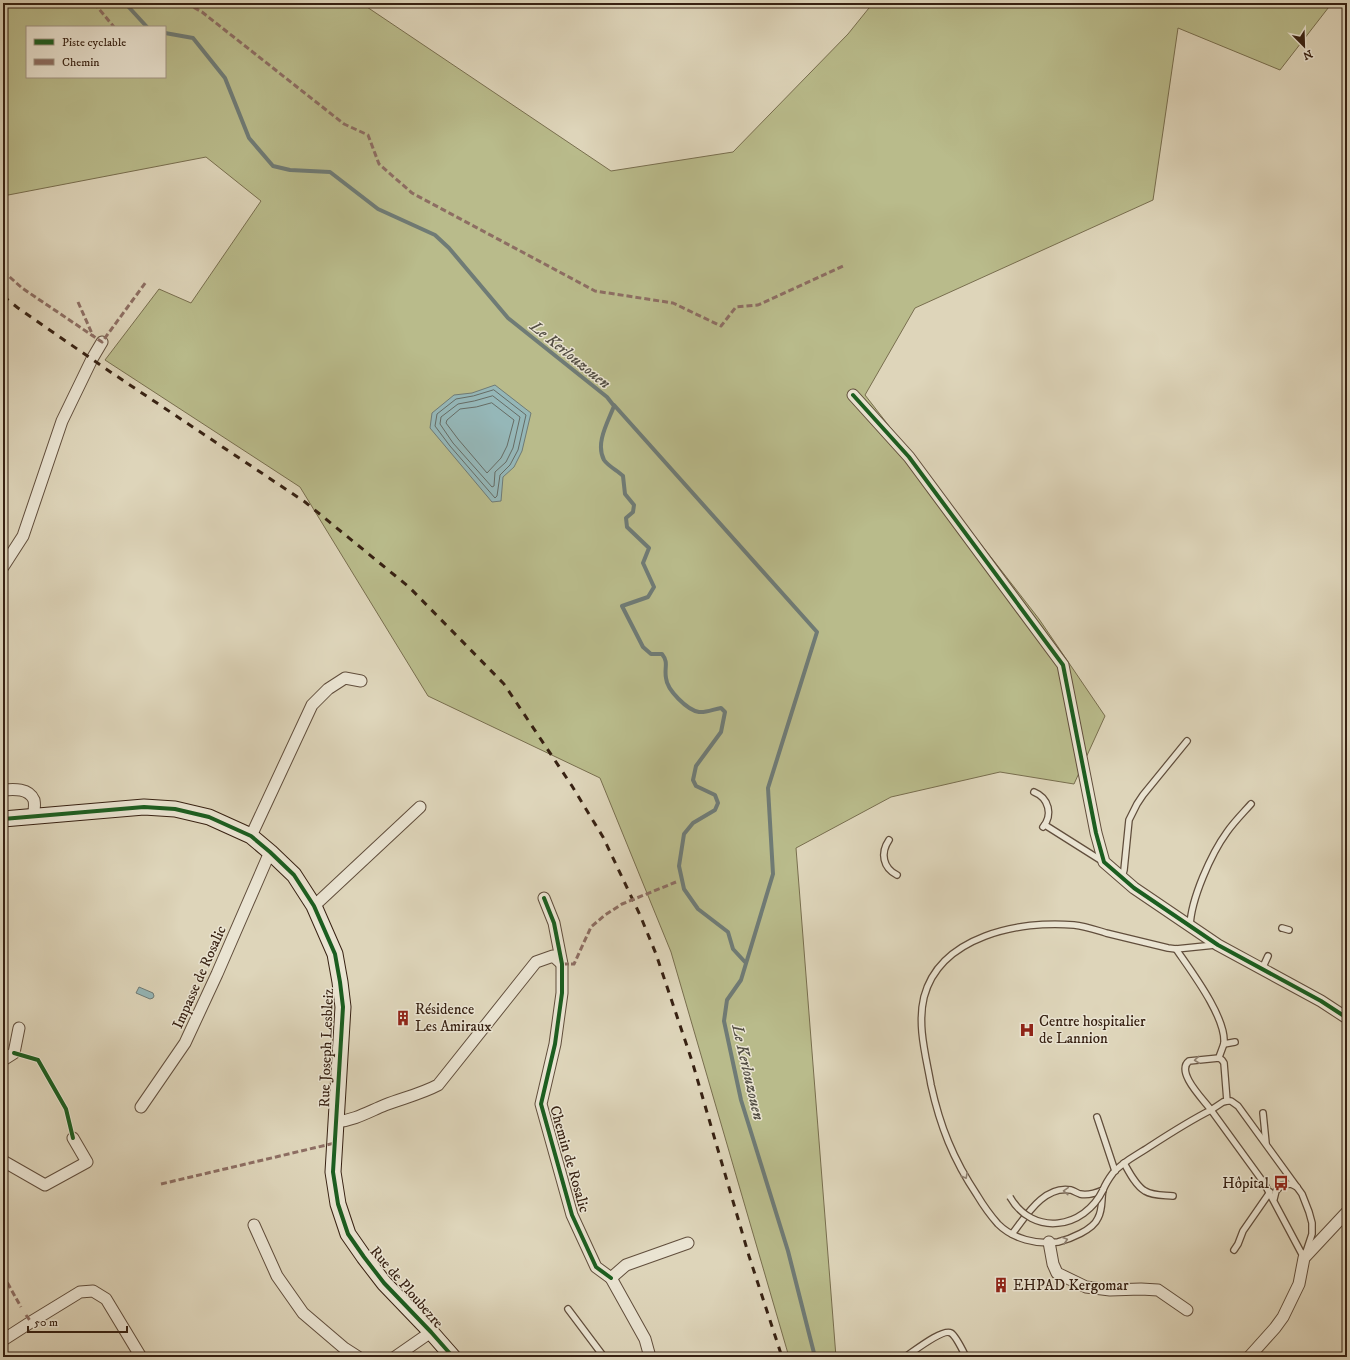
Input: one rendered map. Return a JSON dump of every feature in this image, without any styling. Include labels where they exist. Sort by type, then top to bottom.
[{"type":"main road","name":"Rue Joseph Lesbleiz","points":[[3,819],[144,807],[175,809],[208,816],[251,836],[270,852],[294,875],[314,906],[335,954],[340,982],[342,1007],[336,1129]]},
{"type":"main road","name":"Rue de Ploubezre","points":[[336,1129],[333,1172],[338,1204],[348,1234],[384,1284],[453,1357]]},
{"type":"street","points":[[3,567],[23,536],[62,421],[92,359],[102,342]]},
{"type":"street","points":[[853,395],[909,457],[1063,665],[1096,833],[1104,862],[1134,888],[1218,945],[1321,1001],[1347,1018]]},
{"type":"street","points":[[251,836],[312,705],[328,689],[345,678],[361,681]]},
{"type":"street","points":[[3,790],[18,789],[30,794],[34,801],[33,816]]},
{"type":"street","points":[[314,906],[420,807]]},
{"type":"street","name":"Impasse de Rosalic","points":[[140,1107],[185,1043],[270,852]]},
{"type":"street","name":"Chemin de Rosalic","points":[[544,898],[554,924],[562,964],[562,993],[555,1044],[540,1104],[572,1215],[596,1267],[611,1278],[645,1340],[650,1357]]},
{"type":"street","points":[[336,1129],[386,1104],[422,1093],[438,1085],[536,962],[553,956],[562,964]]},
{"type":"street","points":[[3,1060],[14,1053],[19,1028]]},
{"type":"street","points":[[3,1161],[45,1185],[87,1162],[73,1138]]},
{"type":"street","points":[[1249,1357],[1283,1317],[1299,1284],[1304,1258],[1347,1212]]},
{"type":"street","points":[[254,1226],[277,1276],[302,1313],[344,1348],[358,1357]]},
{"type":"street","points":[[1049,1242],[1053,1264],[1057,1273],[1063,1276],[1086,1287],[1110,1290],[1158,1290],[1187,1310]]},
{"type":"street","points":[[611,1278],[626,1265],[688,1243]]},
{"type":"street","points":[[3,1340],[80,1292],[93,1291],[106,1299],[141,1357]]},
{"type":"street","points":[[395,1357],[431,1332]]},
{"type":"lane","points":[[1122,877],[1129,820],[1143,795],[1187,741]]},
{"type":"lane","points":[[1034,792],[1043,798],[1048,808],[1048,820],[1044,826],[1104,862]]},
{"type":"lane","points":[[1190,926],[1190,918],[1200,886],[1214,853],[1227,832],[1251,804]]},
{"type":"lane","points":[[889,840],[884,850],[884,862],[891,872],[897,875]]},
{"type":"lane","points":[[1103,1190],[1102,1205],[1098,1219],[1086,1230],[1073,1237],[1058,1242],[1027,1240],[1012,1234],[989,1214],[967,1180],[947,1142],[935,1103],[923,1042],[922,1021],[924,997],[933,977],[943,963],[959,948],[984,936],[1014,928],[1045,924],[1076,925],[1176,949],[1218,945]]},
{"type":"lane","points":[[1282,928],[1289,930]]},
{"type":"lane","points":[[1176,949],[1214,1006],[1223,1033],[1224,1044],[1218,1058]]},
{"type":"lane","points":[[1262,969],[1268,956]]},
{"type":"lane","points":[[1224,1044],[1235,1042]]},
{"type":"lane","points":[[1227,1100],[1224,1063],[1222,1060],[1218,1058],[1189,1061],[1186,1063],[1184,1067],[1188,1080],[1270,1192],[1304,1258]]},
{"type":"lane","points":[[1010,1197],[1028,1216],[1042,1221],[1057,1223],[1076,1219],[1085,1214],[1099,1199],[1115,1171],[1196,1117],[1227,1100],[1238,1106],[1299,1189],[1305,1200],[1312,1223],[1312,1234],[1304,1258]]},
{"type":"lane","points":[[1263,1113],[1266,1143]]},
{"type":"lane","points":[[1097,1117],[1115,1171]]},
{"type":"lane","points":[[1124,1164],[1136,1183],[1144,1191],[1153,1194],[1173,1196]]},
{"type":"lane","points":[[1274,1199],[1276,1191],[1282,1185],[1291,1184],[1299,1189]]},
{"type":"lane","points":[[1012,1234],[1038,1202],[1049,1194],[1061,1190],[1072,1190],[1081,1194],[1092,1195],[1103,1190]]},
{"type":"lane","points":[[1234,1250],[1243,1231],[1270,1192]]},
{"type":"lane","points":[[568,1309],[604,1357]]},
{"type":"lane","points":[[905,1357],[941,1334],[948,1332],[953,1334],[966,1357]]},
{"type":"green space","points":[[3,3],[361,3],[611,171],[733,152],[848,34],[873,3],[1332,3],[1280,70],[1178,28],[1153,200],[915,308],[865,395],[1039,619],[1105,716],[1074,784],[1000,772],[891,797],[796,848],[836,1357],[789,1357],[671,952],[600,778],[428,696],[300,487],[105,360],[159,289],[191,303],[261,201],[206,157],[3,196]]},
{"type":"water","points":[[495,385],[531,413],[522,451],[514,467],[503,477],[501,501],[492,502],[430,428],[432,413],[454,395],[472,393]]},
{"type":"water","points":[[139,987],[153,993],[153,998],[150,999],[136,993]]},
{"type":"waterway","name":"Le Kerlouzouen","points":[[125,3],[146,26]]},
{"type":"waterway","name":"Le Kerlouzouen","points":[[166,33],[193,38],[225,78],[249,138],[273,166],[290,170],[330,172],[378,209],[435,235],[449,248],[508,318],[607,397],[614,406],[603,433],[601,447],[602,453],[604,460],[623,476],[625,494],[634,505],[633,512],[626,518],[627,527],[649,548],[643,563],[654,587],[648,597],[622,606],[643,647],[651,654],[662,654],[664,657],[666,663],[667,683],[678,699],[689,708],[699,712],[721,708],[725,712],[721,732],[696,766],[693,780],[696,786],[715,795],[718,803],[715,810],[693,823],[684,834],[679,866],[684,889],[698,909],[728,932],[733,949],[745,962]]},
{"type":"waterway","points":[[614,405],[817,632],[768,788],[773,874],[741,980],[727,1000],[724,1021],[741,1100],[788,1251],[815,1357]]},
{"type":"railway","points":[[3,296],[109,371],[305,502],[409,587],[504,684],[572,786],[603,837],[640,915],[656,954],[692,1061],[749,1256],[782,1357]]},
{"type":"marked path","points":[[94,3],[113,26]]},
{"type":"marked path","points":[[186,3],[202,12],[344,124],[368,135],[379,164],[412,193],[595,291],[673,303],[721,326],[736,307],[758,305],[843,266]]},
{"type":"marked path","points":[[3,271],[22,288],[102,342],[146,282]]},
{"type":"marked path","points":[[78,302],[93,336]]},
{"type":"marked path","points":[[562,964],[574,964],[591,927],[605,915],[622,904],[676,882]]},
{"type":"marked path","points":[[161,1184],[335,1143]]},
{"type":"marked path","points":[[3,1275],[21,1307]]},
{"type":"marked path","points":[[26,1315],[31,1322]]},
{"type":"cycle path","points":[[853,395],[909,457],[1063,665],[1096,833],[1104,862],[1134,888],[1218,945],[1321,1001],[1347,1018]]},
{"type":"cycle path","points":[[3,819],[144,807],[175,809],[209,817],[251,836],[294,875],[314,906],[335,954],[340,982],[343,1007],[333,1172],[338,1204],[348,1234],[364,1257],[384,1283],[453,1357]]},
{"type":"cycle path","points":[[544,898],[554,923],[562,964],[562,993],[555,1044],[541,1104],[572,1215],[596,1267],[611,1278]]},
{"type":"cycle path","points":[[14,1053],[38,1060],[66,1109],[73,1138]]},
{"type":"place","name":"Résidence Les Amiraux","points":[[403,1018]]},
{"type":"place","name":"Centre hospitalier de Lannion","points":[[1027,1030]]},
{"type":"place","name":"Hôpital","points":[[1281,1183]]},
{"type":"place","name":"EHPAD Kergomar","points":[[1001,1285]]}]
